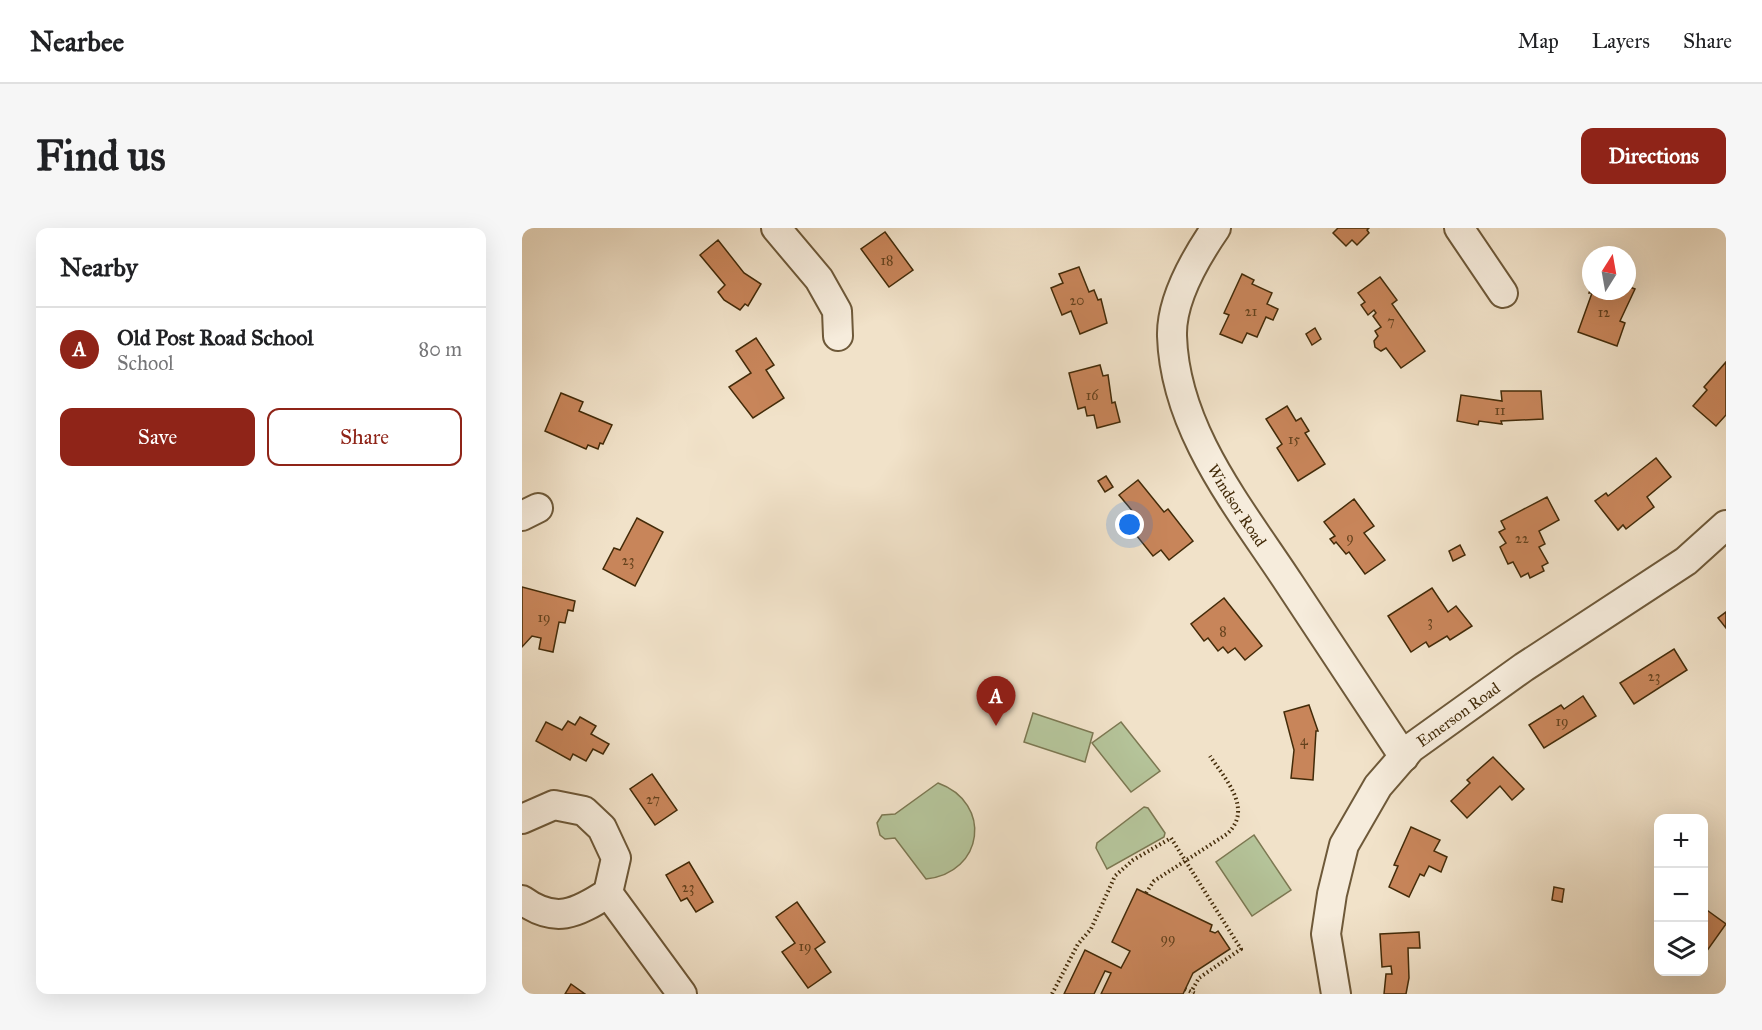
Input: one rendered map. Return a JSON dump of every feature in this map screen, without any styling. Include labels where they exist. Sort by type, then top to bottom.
[{"type":"street","points":[[776,228],[819,279],[837,311],[838,336]]},
{"type":"street","name":"Windsor Road","points":[[1216,228],[1189,275],[1178,304],[1172,333],[1175,369],[1190,423],[1218,477],[1404,757]]},
{"type":"street","points":[[1459,228],[1503,293]]},
{"type":"street","name":"Emerson Road","points":[[1336,994],[1326,934],[1332,894],[1344,845],[1378,786],[1411,748],[1524,667],[1686,561],[1726,525]]},
{"type":"street","points":[[522,819],[554,806],[584,811],[603,828],[615,858],[608,893],[584,909],[557,915],[538,912],[522,900]]},
{"type":"street","points":[[608,893],[682,994]]},
{"type":"path","points":[[1146,893],[1154,881],[1227,834],[1237,819],[1237,799],[1210,756]]},
{"type":"path","points":[[1052,994],[1078,944],[1091,929],[1120,871],[1171,838],[1241,950],[1199,978],[1193,993],[1185,989]]},
{"type":"green space","points":[[1033,713],[1093,733],[1085,762],[1024,742]]},
{"type":"green space","points":[[1121,722],[1160,771],[1131,792],[1092,743]]},
{"type":"green space","points":[[938,783],[956,793],[967,806],[974,821],[974,836],[970,851],[960,864],[945,874],[926,879],[895,838],[885,839],[880,835],[877,823],[882,815],[895,814]]},
{"type":"green space","points":[[1144,807],[1148,808],[1165,833],[1164,837],[1107,869],[1096,848],[1097,843]]},
{"type":"green space","points":[[1254,835],[1291,890],[1252,916],[1216,862]]},
{"type":"building","points":[[1338,228],[1369,228],[1367,230],[1369,233],[1357,245],[1352,240],[1346,246],[1333,233]]},
{"type":"building","points":[[885,232],[913,270],[889,287],[861,249]]},
{"type":"building","points":[[718,240],[744,273],[761,284],[748,306],[745,304],[740,310],[724,300],[718,292],[725,285],[700,255]]},
{"type":"building","points":[[1079,267],[1089,292],[1094,290],[1098,300],[1101,299],[1107,323],[1080,334],[1071,311],[1062,315],[1051,288],[1063,283],[1059,274]]},
{"type":"building","points":[[1242,274],[1254,280],[1252,284],[1272,293],[1267,304],[1278,309],[1273,320],[1266,317],[1257,337],[1247,333],[1242,343],[1220,334],[1229,315],[1224,313]]},
{"type":"building","points":[[1380,277],[1397,300],[1392,304],[1425,351],[1401,368],[1386,348],[1381,351],[1375,347],[1374,341],[1378,336],[1375,331],[1381,327],[1373,316],[1376,313],[1374,310],[1368,315],[1361,305],[1365,302],[1358,293]]},
{"type":"building","points":[[1589,300],[1630,300],[1620,321],[1625,323],[1617,346],[1578,332]]},
{"type":"building","points":[[1315,328],[1321,339],[1312,345],[1306,334]]},
{"type":"building","points":[[756,338],[774,365],[766,370],[784,398],[753,418],[729,387],[751,373],[736,351]]},
{"type":"building","points":[[1726,362],[1726,415],[1716,426],[1693,406],[1707,390],[1704,387]]},
{"type":"building","points":[[1100,365],[1103,376],[1108,375],[1112,403],[1115,402],[1120,422],[1097,428],[1094,415],[1087,416],[1085,407],[1078,409],[1069,373]]},
{"type":"building","points":[[1501,391],[1541,391],[1543,419],[1501,421],[1502,424],[1479,421],[1478,425],[1457,421],[1461,395],[1502,401]]},
{"type":"building","points":[[561,393],[583,402],[579,411],[612,425],[598,449],[588,445],[586,449],[545,431]]},
{"type":"building","points":[[1287,406],[1296,421],[1301,418],[1309,431],[1305,433],[1325,464],[1298,481],[1277,448],[1282,444],[1266,419]]},
{"type":"building","points":[[1656,458],[1671,477],[1647,497],[1654,507],[1626,529],[1623,525],[1618,530],[1595,501],[1606,493],[1608,496]]},
{"type":"building","points":[[1106,476],[1113,487],[1105,492],[1098,481]]},
{"type":"building","points":[[1138,480],[1164,512],[1168,509],[1193,541],[1169,560],[1161,550],[1153,556],[1124,520],[1134,513],[1119,495]]},
{"type":"building","points":[[1547,497],[1559,520],[1539,531],[1545,544],[1539,547],[1548,563],[1542,566],[1544,571],[1530,578],[1528,573],[1521,577],[1513,562],[1508,564],[1500,547],[1506,543],[1499,532],[1505,529],[1501,521]]},
{"type":"building","points":[[1354,499],[1374,526],[1364,533],[1385,560],[1365,574],[1349,552],[1346,554],[1336,542],[1334,544],[1330,539],[1335,536],[1324,522]]},
{"type":"building","points":[[637,518],[663,532],[635,586],[603,569],[614,548],[620,550]]},
{"type":"building","points":[[1460,545],[1465,555],[1453,561],[1449,551]]},
{"type":"building","points":[[522,587],[575,601],[573,611],[568,610],[565,623],[559,622],[553,652],[539,649],[541,638],[532,636],[522,647]]},
{"type":"building","points":[[1432,588],[1448,612],[1456,606],[1472,626],[1450,640],[1447,636],[1429,647],[1426,642],[1411,652],[1388,616]]},
{"type":"building","points":[[1224,598],[1262,646],[1245,660],[1235,648],[1228,653],[1223,647],[1218,651],[1208,638],[1204,641],[1191,624]]},
{"type":"building","points":[[1726,612],[1726,628],[1718,618]]},
{"type":"building","points":[[1674,649],[1687,670],[1634,704],[1620,683]]},
{"type":"building","points":[[1583,696],[1596,716],[1544,748],[1529,725],[1561,705],[1564,709]]},
{"type":"building","points":[[1309,705],[1318,731],[1316,731],[1313,780],[1291,778],[1294,750],[1284,712]]},
{"type":"building","points":[[580,717],[596,726],[591,734],[609,744],[603,754],[593,749],[586,761],[573,754],[570,760],[536,741],[546,722],[562,730],[568,721],[575,725]]},
{"type":"building","points":[[1493,757],[1524,789],[1512,800],[1500,786],[1467,818],[1451,801],[1470,783],[1467,780]]},
{"type":"building","points":[[652,774],[677,810],[655,825],[630,789]]},
{"type":"building","points":[[1411,827],[1440,840],[1434,851],[1447,857],[1441,872],[1429,866],[1424,876],[1420,874],[1409,897],[1389,887],[1398,866],[1394,865]]},
{"type":"building","points":[[689,862],[713,902],[696,912],[687,898],[681,901],[666,875]]},
{"type":"building","points":[[1554,887],[1564,889],[1562,902],[1552,900]]},
{"type":"building","points":[[1137,889],[1212,925],[1210,931],[1215,933],[1218,931],[1230,949],[1193,973],[1183,994],[1101,994],[1111,973],[1105,971],[1094,994],[1064,994],[1085,950],[1121,968],[1130,951],[1112,942]]},
{"type":"building","points":[[797,902],[825,942],[815,949],[831,972],[808,988],[782,952],[795,943],[776,917]]},
{"type":"building","points":[[1708,911],[1726,924],[1708,949]]},
{"type":"building","points":[[1419,932],[1420,948],[1408,948],[1409,978],[1406,994],[1384,994],[1386,974],[1392,974],[1391,966],[1382,967],[1380,934]]},
{"type":"building","points":[[571,984],[585,994],[565,994]]},
{"type":"place","name":"Old Post Road School","points":[[996,726]]}]
